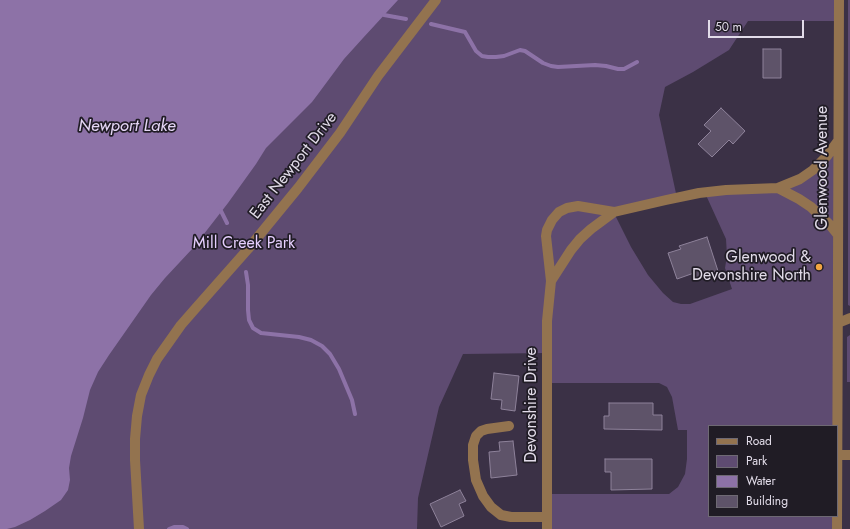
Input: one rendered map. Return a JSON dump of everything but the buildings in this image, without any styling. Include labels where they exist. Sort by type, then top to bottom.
[{"type":"street","name":"East Newport Drive","points":[[139,529],[134,460],[137,416],[146,382],[157,359],[194,309],[248,249],[298,188],[340,133],[382,71],[436,0]]},
{"type":"street","name":"Glenwood Avenue","points":[[837,425],[839,0]]},
{"type":"street","name":"Devonshire Drive","points":[[547,529],[547,321],[551,281],[546,236],[552,220],[559,212],[567,208],[578,206],[614,212],[699,193],[726,190],[778,188],[800,179],[810,172],[827,156],[838,141]]},
{"type":"street","name":"Devonshire Drive","points":[[778,188],[811,207],[838,235]]},
{"type":"street","name":"Devonshire Drive","points":[[551,281],[580,239],[614,212]]},
{"type":"street","points":[[838,323],[850,318]]},
{"type":"street","points":[[509,426],[487,429],[481,431],[476,436],[473,445],[473,460],[476,480],[483,496],[491,507],[501,515],[511,517],[547,517]]},
{"type":"street","points":[[838,456],[850,456]]},
{"type":"street","name":"Glenwood Avenue","points":[[837,517],[837,529]]},
{"type":"green space","name":"Mill Creek Park","points":[[0,0],[839,0],[838,21],[748,21],[729,50],[665,87],[659,115],[677,198],[614,213],[631,247],[648,275],[663,293],[673,302],[690,304],[732,289],[725,268],[727,256],[726,239],[705,193],[778,188],[800,179],[838,141],[837,425],[708,425],[708,517],[837,517],[837,529],[547,529],[547,494],[669,494],[678,487],[685,474],[687,459],[687,430],[678,430],[672,397],[667,387],[659,383],[547,383],[547,353],[463,354],[439,407],[418,498],[417,529],[0,529]]},
{"type":"green space","points":[[848,0],[850,0],[850,306],[848,305]]},
{"type":"green space","points":[[850,335],[850,382],[847,382],[847,337]]},
{"type":"water","name":"Newport Lake","points":[[0,0],[398,0],[344,59],[312,102],[266,148],[228,203],[193,248],[151,295],[109,355],[98,372],[90,390],[71,456],[68,490],[61,500],[30,520],[7,529],[0,529]]},
{"type":"waterway","points":[[384,15],[406,19]]},
{"type":"waterway","points":[[431,24],[465,32],[476,51],[482,56],[504,56],[520,50],[525,51],[543,63],[558,67],[595,65],[624,69],[637,62]]},
{"type":"waterway","points":[[221,211],[227,223]]},
{"type":"waterway","points":[[246,272],[249,320],[253,328],[261,333],[299,337],[311,340],[322,346],[330,354],[339,369],[352,400],[355,414]]},
{"type":"waterway","points":[[169,529],[174,527],[183,527],[187,529]]},
{"type":"place","name":"Glenwood & Devonshire North","points":[[819,267]]}]
